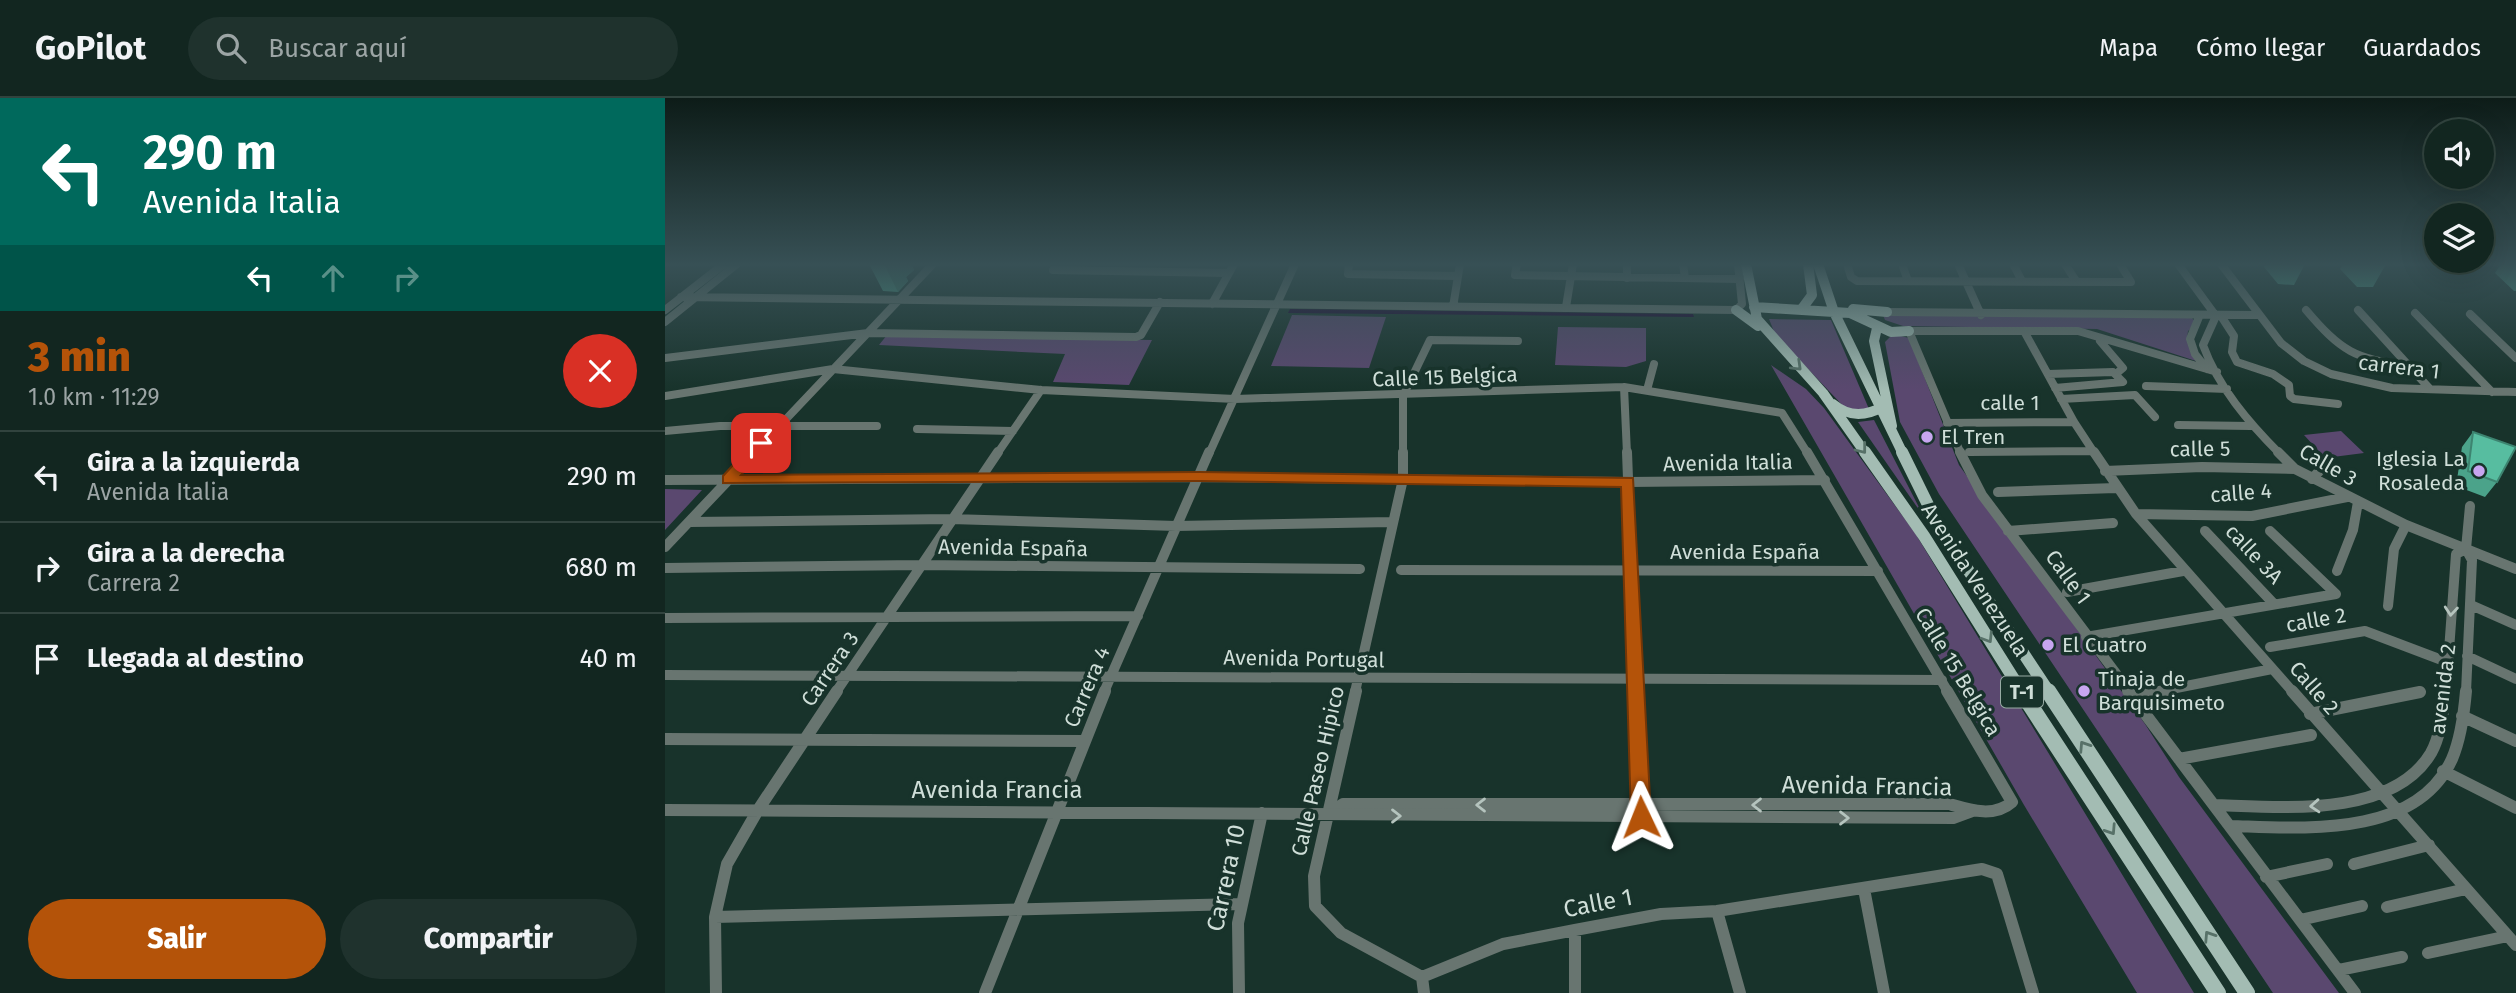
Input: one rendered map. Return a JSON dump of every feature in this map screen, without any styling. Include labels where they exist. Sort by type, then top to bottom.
[{"type":"main road","points":[[1801,310],[1804,306]]},
{"type":"main road","points":[[1831,306],[1885,403]]},
{"type":"main road","points":[[1847,306],[1864,311],[1887,312]]},
{"type":"main road","points":[[1847,306],[1882,324],[1909,331]]},
{"type":"main road","points":[[1754,307],[1855,314],[1877,328],[1891,332],[1909,331]]},
{"type":"main road","name":"Avenida Venezuela","points":[[1754,307],[1768,335],[1823,393],[1924,536],[2054,743],[2218,993]]},
{"type":"main road","points":[[1737,310],[1768,335]]},
{"type":"main road","points":[[1877,328],[1874,341],[1885,403],[1898,447]]},
{"type":"main road","points":[[1823,393],[1838,409],[1852,415],[1870,415],[1885,403],[1887,369],[1882,342],[1885,335],[1891,332]]},
{"type":"main road","name":"Avenida Venezuela","points":[[1898,447],[1937,523],[2247,993]]},
{"type":"street","points":[[665,322],[684,306]]},
{"type":"street","points":[[665,547],[894,306]]},
{"type":"street","points":[[665,358],[868,333],[1136,337],[1141,334],[1158,306]]},
{"type":"street","name":"Carrera 4","points":[[985,993],[1014,912],[1157,569],[1276,306]]},
{"type":"street","points":[[1344,306],[1737,310],[1741,306]]},
{"type":"street","points":[[1977,306],[1981,315]]},
{"type":"street","points":[[2211,306],[2234,336],[2232,352],[2237,362],[2281,377],[2289,385],[2290,396],[2294,399],[2338,404]]},
{"type":"street","points":[[2246,306],[2259,315]]},
{"type":"street","points":[[2254,306],[2259,315]]},
{"type":"street","points":[[2306,310],[2343,351],[2370,362],[2409,365]]},
{"type":"street","points":[[2358,310],[2430,389]]},
{"type":"street","points":[[1887,312],[2199,317],[2259,315]]},
{"type":"street","points":[[2415,313],[2492,392]]},
{"type":"street","points":[[2470,314],[2516,358]]},
{"type":"street","name":"carrera 1","points":[[2259,315],[2282,344],[2300,359],[2333,375],[2370,385],[2516,392]]},
{"type":"street","points":[[2219,316],[2203,345],[2227,389]]},
{"type":"street","points":[[2199,317],[2190,339],[2206,368],[2227,389]]},
{"type":"street","points":[[1909,331],[2078,331],[2217,372]]},
{"type":"street","name":"Calle 1","points":[[1909,331],[1968,470],[2008,531],[2355,993]]},
{"type":"street","name":"Calle 2","points":[[2024,331],[2074,422],[2136,514],[2183,571],[2512,940]]},
{"type":"street","points":[[1403,397],[1430,340],[1518,341]]},
{"type":"street","points":[[2047,374],[2117,373],[2123,368],[2100,341]]},
{"type":"street","points":[[1647,390],[1654,364]]},
{"type":"street","name":"Calle 15 Belgica","points":[[665,396],[833,369],[1041,390],[1235,399],[1403,397],[1624,387],[1782,412],[2011,795]]},
{"type":"street","points":[[2055,387],[2123,382],[2117,373]]},
{"type":"street","points":[[2146,386],[2227,389]]},
{"type":"street","points":[[1624,387],[1641,811]]},
{"type":"street","name":"Calle 3","points":[[2227,389],[2251,426],[2295,469],[2406,525],[2516,569]]},
{"type":"street","name":"Carrera 3","points":[[716,993],[715,917],[727,864],[758,810],[920,565],[1041,390]]},
{"type":"street","points":[[2061,399],[2135,395],[2155,417]]},
{"type":"street","name":"Calle Paseo Hipico","points":[[1403,397],[1403,479],[1391,522],[1359,679],[1314,876],[1315,906],[1341,933],[1423,977]]},
{"type":"street","name":"calle 1","points":[[1947,423],[2074,422]]},
{"type":"street","points":[[665,431],[778,425],[877,426]]},
{"type":"street","points":[[2178,425],[2251,426]]},
{"type":"street","points":[[918,429],[1013,432]]},
{"type":"street","points":[[1969,452],[2093,451]]},
{"type":"street","points":[[2312,479],[2324,466]]},
{"type":"street","name":"calle 5","points":[[2105,471],[2202,467],[2295,469]]},
{"type":"street","name":"Avenida Italia","points":[[665,480],[1199,477],[1628,482],[1825,480]]},
{"type":"street","points":[[1998,492],[2116,488]]},
{"type":"street","name":"calle 4","points":[[2136,514],[2252,516],[2347,497]]},
{"type":"street","points":[[2337,571],[2353,530],[2358,502]]},
{"type":"street","points":[[2214,805],[2309,807],[2353,802],[2413,775],[2432,752],[2443,717],[2456,554],[2466,549],[2470,506]]},
{"type":"street","points":[[689,522],[951,519],[1176,526],[1391,522]]},
{"type":"street","points":[[2008,531],[2113,523]]},
{"type":"street","points":[[2388,606],[2394,549],[2406,525]]},
{"type":"street","name":"calle 3A","points":[[2205,531],[2274,604]]},
{"type":"street","points":[[2086,637],[2336,594],[2270,531]]},
{"type":"street","name":"avenida 2","points":[[2231,826],[2339,825],[2362,822],[2397,809],[2431,787],[2450,762],[2462,716],[2471,605],[2472,560],[2466,549]]},
{"type":"street","name":"Avenida España","points":[[665,568],[920,565],[1360,569]]},
{"type":"street","name":"Avenida España","points":[[1401,570],[1878,571]]},
{"type":"street","name":"Calle 1","points":[[2067,592],[2183,571]]},
{"type":"street","points":[[2471,605],[2516,625]]},
{"type":"street","points":[[665,618],[1138,616]]},
{"type":"street","name":"calle 2","points":[[2270,648],[2365,631],[2447,662]]},
{"type":"street","points":[[2467,656],[2516,679]]},
{"type":"street","points":[[2143,695],[2272,669]]},
{"type":"street","name":"Avenida Portugal","points":[[665,675],[1942,680]]},
{"type":"street","points":[[2311,714],[2420,692]]},
{"type":"street","points":[[2462,716],[2516,741]]},
{"type":"street","points":[[2179,759],[2311,735]]},
{"type":"street","points":[[665,739],[1086,741]]},
{"type":"street","points":[[2443,771],[2516,808]]},
{"type":"street","name":"Avenida Francia","points":[[665,810],[1329,813],[1339,816],[1641,811],[1953,818],[1972,811],[2005,809],[2012,802],[2011,795]]},
{"type":"street","name":"Carrera 10","points":[[1239,993],[1234,953],[1239,904],[1262,813]]},
{"type":"street","points":[[2354,864],[2429,845]]},
{"type":"street","points":[[2266,877],[2327,864]]},
{"type":"street","name":"Calle 1","points":[[1423,977],[1503,944],[1575,930],[1661,914],[1717,911],[1990,869],[1997,874],[2033,993]]},
{"type":"street","points":[[1864,889],[1884,993]]},
{"type":"street","points":[[2387,907],[2466,889]]},
{"type":"street","points":[[715,917],[1014,912],[1239,904]]},
{"type":"street","points":[[2300,920],[2362,906]]},
{"type":"street","points":[[1717,911],[1741,993]]},
{"type":"street","points":[[1575,930],[1576,993]]},
{"type":"street","points":[[2428,953],[2512,940]]},
{"type":"street","points":[[2339,970],[2402,957]]},
{"type":"street","points":[[1423,977],[1424,993]]},
{"type":"shaded area","points":[[1290,309],[1693,314],[1694,317],[1288,313]]},
{"type":"shaded area","points":[[1292,315],[1386,317],[1369,368],[1271,366]]},
{"type":"shaded area","points":[[1883,315],[2192,318],[2197,324],[2188,331],[2187,339],[2196,361],[2097,329],[1903,326],[1885,320]]},
{"type":"shaded area","points":[[1769,319],[1831,320],[1869,409],[1846,409],[1775,334]]},
{"type":"shaded area","points":[[1558,327],[1646,328],[1646,361],[1626,367],[1555,365]]},
{"type":"shaded area","points":[[1893,334],[1909,338],[1959,465],[2145,724],[2179,777],[2339,993],[2273,993],[1939,494],[1900,422],[1885,342]]},
{"type":"shaded area","points":[[887,335],[1152,340],[1129,385],[1053,382],[1065,354],[879,345]]},
{"type":"shaded area","points":[[1771,365],[1806,389],[1824,408],[1915,533],[2194,993],[2137,993],[2024,805]]},
{"type":"shaded area","points":[[1874,420],[1924,517],[1858,422]]},
{"type":"shaded area","points":[[2341,431],[2364,453],[2325,458],[2304,435]]},
{"type":"shaded area","points":[[665,489],[702,490],[665,530]]},
{"type":"building","points":[[2473,432],[2516,447],[2497,482],[2468,471]]},
{"type":"place","name":"El Tren","points":[[1927,437]]},
{"type":"place","name":"Iglesia La Rosaleda","points":[[2479,471]]},
{"type":"place","name":"El Cuatro","points":[[2048,645]]},
{"type":"place","name":"Tinaja de Barquisimeto","points":[[2084,691]]},
{"type":"route","points":[[761,443],[728,480],[1199,477],[1628,482],[1641,817]]}]
